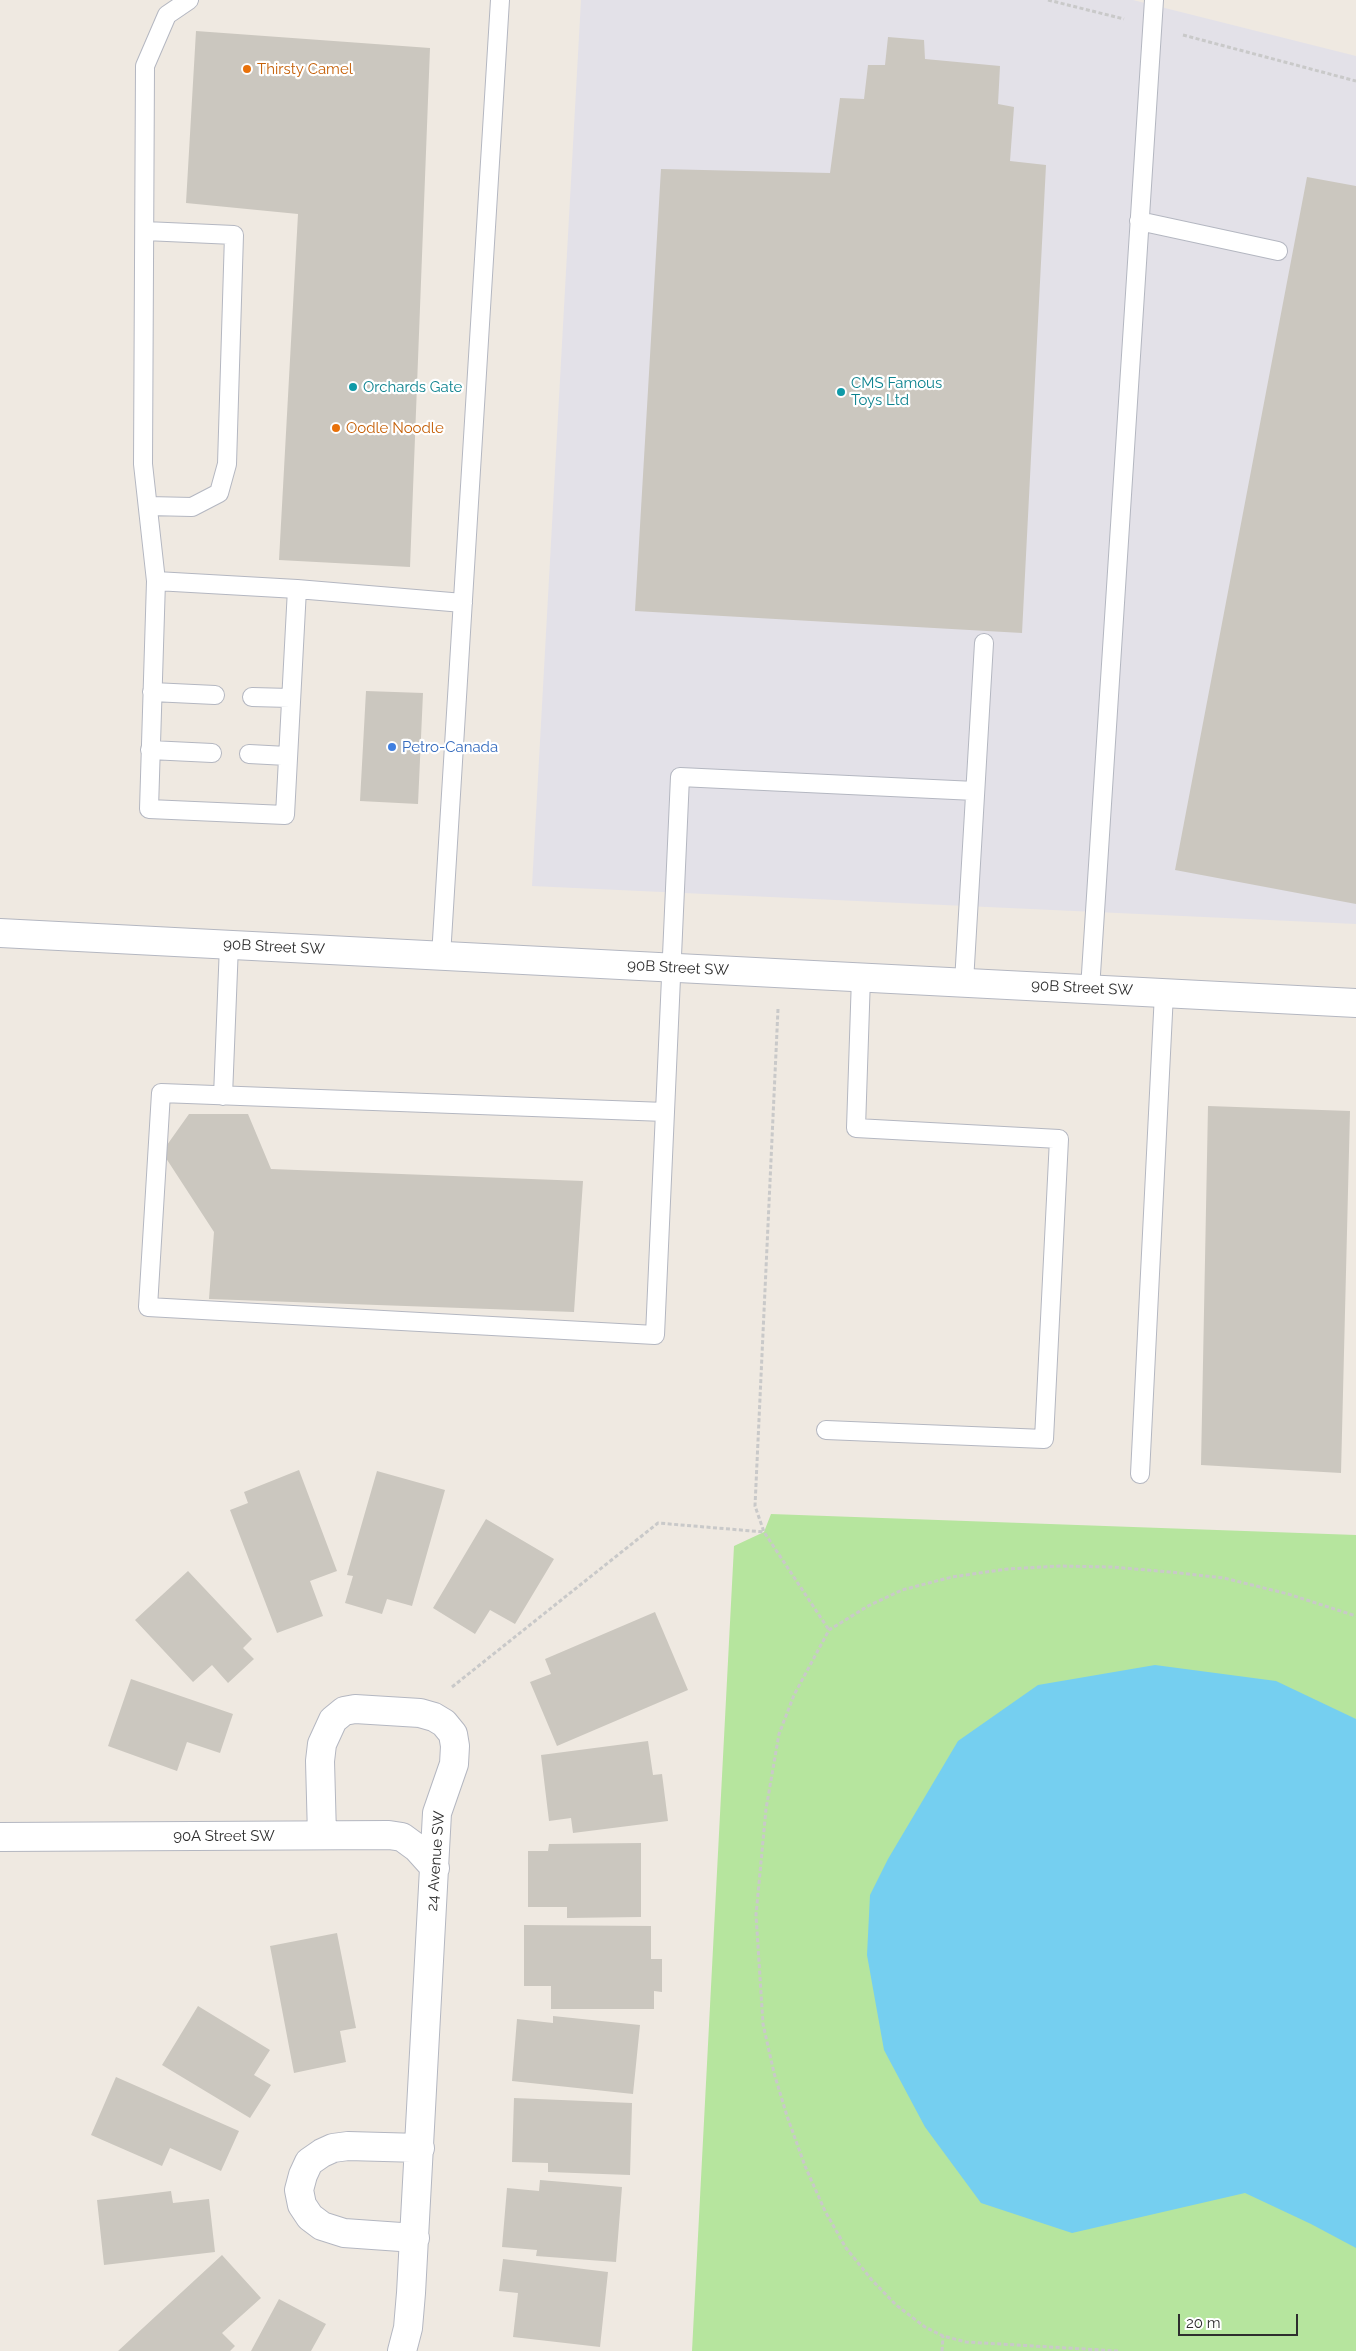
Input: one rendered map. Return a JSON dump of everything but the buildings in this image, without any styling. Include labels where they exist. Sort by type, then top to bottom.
[{"type":"street","name":"90B Street SW","points":[[0,933],[1356,1003]]},
{"type":"street","points":[[322,1835],[320,1760],[322,1744],[333,1720],[344,1711],[355,1709],[420,1714],[434,1717]]},
{"type":"street","name":"24 Avenue SW","points":[[402,2351],[408,2328],[415,2238],[437,1814],[454,1764],[456,1746],[453,1734],[444,1723],[434,1717]]},
{"type":"street","name":"90A Street SW","points":[[0,1837],[389,1834],[402,1837],[417,1848],[435,1868]]},
{"type":"street","points":[[415,2238],[344,2233],[322,2226],[310,2217],[302,2205],[299,2190],[302,2175],[309,2162],[333,2148],[348,2146],[420,2148]]},
{"type":"lane","points":[[189,0],[167,15],[146,66],[143,464],[156,581],[149,809],[285,815],[297,589]]},
{"type":"lane","points":[[441,956],[500,0]]},
{"type":"lane","points":[[1090,989],[1154,0]]},
{"type":"lane","points":[[1140,221],[1278,252]]},
{"type":"lane","points":[[145,231],[234,235],[227,464],[219,493],[192,507],[148,506]]},
{"type":"lane","points":[[156,581],[297,589],[463,602]]},
{"type":"lane","points":[[964,982],[984,643]]},
{"type":"lane","points":[[152,692],[215,695]]},
{"type":"lane","points":[[252,697],[290,698]]},
{"type":"lane","points":[[150,750],[212,753]]},
{"type":"lane","points":[[249,754],[287,756]]},
{"type":"lane","points":[[665,1112],[160,1094],[148,1307],[655,1335],[672,968],[680,777],[975,791]]},
{"type":"lane","points":[[223,1096],[229,945]]},
{"type":"lane","points":[[826,1430],[1044,1439],[1059,1139],[856,1128],[861,977]]},
{"type":"lane","points":[[1140,1474],[1164,993]]},
{"type":"path","points":[[1048,0],[1356,81]]},
{"type":"path","points":[[778,973],[779,1002],[755,1506],[764,1532],[830,1630]]},
{"type":"path","points":[[434,1717],[450,1689],[658,1523],[764,1532]]},
{"type":"path","points":[[1118,2351],[966,2342],[943,2336],[925,2327],[896,2305],[871,2280],[842,2240],[825,2211],[805,2166],[787,2116],[774,2073],[763,2024],[756,1914],[766,1810],[779,1734],[794,1695],[830,1630],[868,1606],[902,1590],[952,1577],[1007,1569],[1060,1566],[1112,1567],[1224,1578],[1297,1596],[1356,1616]]},
{"type":"path","points":[[942,2351],[943,2336]]},
{"type":"shaded area","points":[[581,0],[1133,0],[1356,56],[1356,924],[532,886]]},
{"type":"green space","points":[[771,1514],[1356,1535],[1356,2351],[692,2351],[734,1546],[764,1532]]},
{"type":"water","points":[[1155,1665],[1276,1681],[1356,1719],[1356,2248],[1311,2224],[1245,2193],[1072,2233],[981,2203],[925,2127],[884,2050],[867,1955],[870,1895],[888,1859],[958,1741],[1038,1685]]},
{"type":"place","name":"Thirsty Camel","points":[[247,69]]},
{"type":"place","name":"Orchards Gate","points":[[353,387]]},
{"type":"place","name":"CMS Famous Toys Ltd","points":[[841,392]]},
{"type":"place","name":"Oodle Noodle","points":[[336,428]]},
{"type":"place","name":"Petro-Canada","points":[[392,747]]}]
